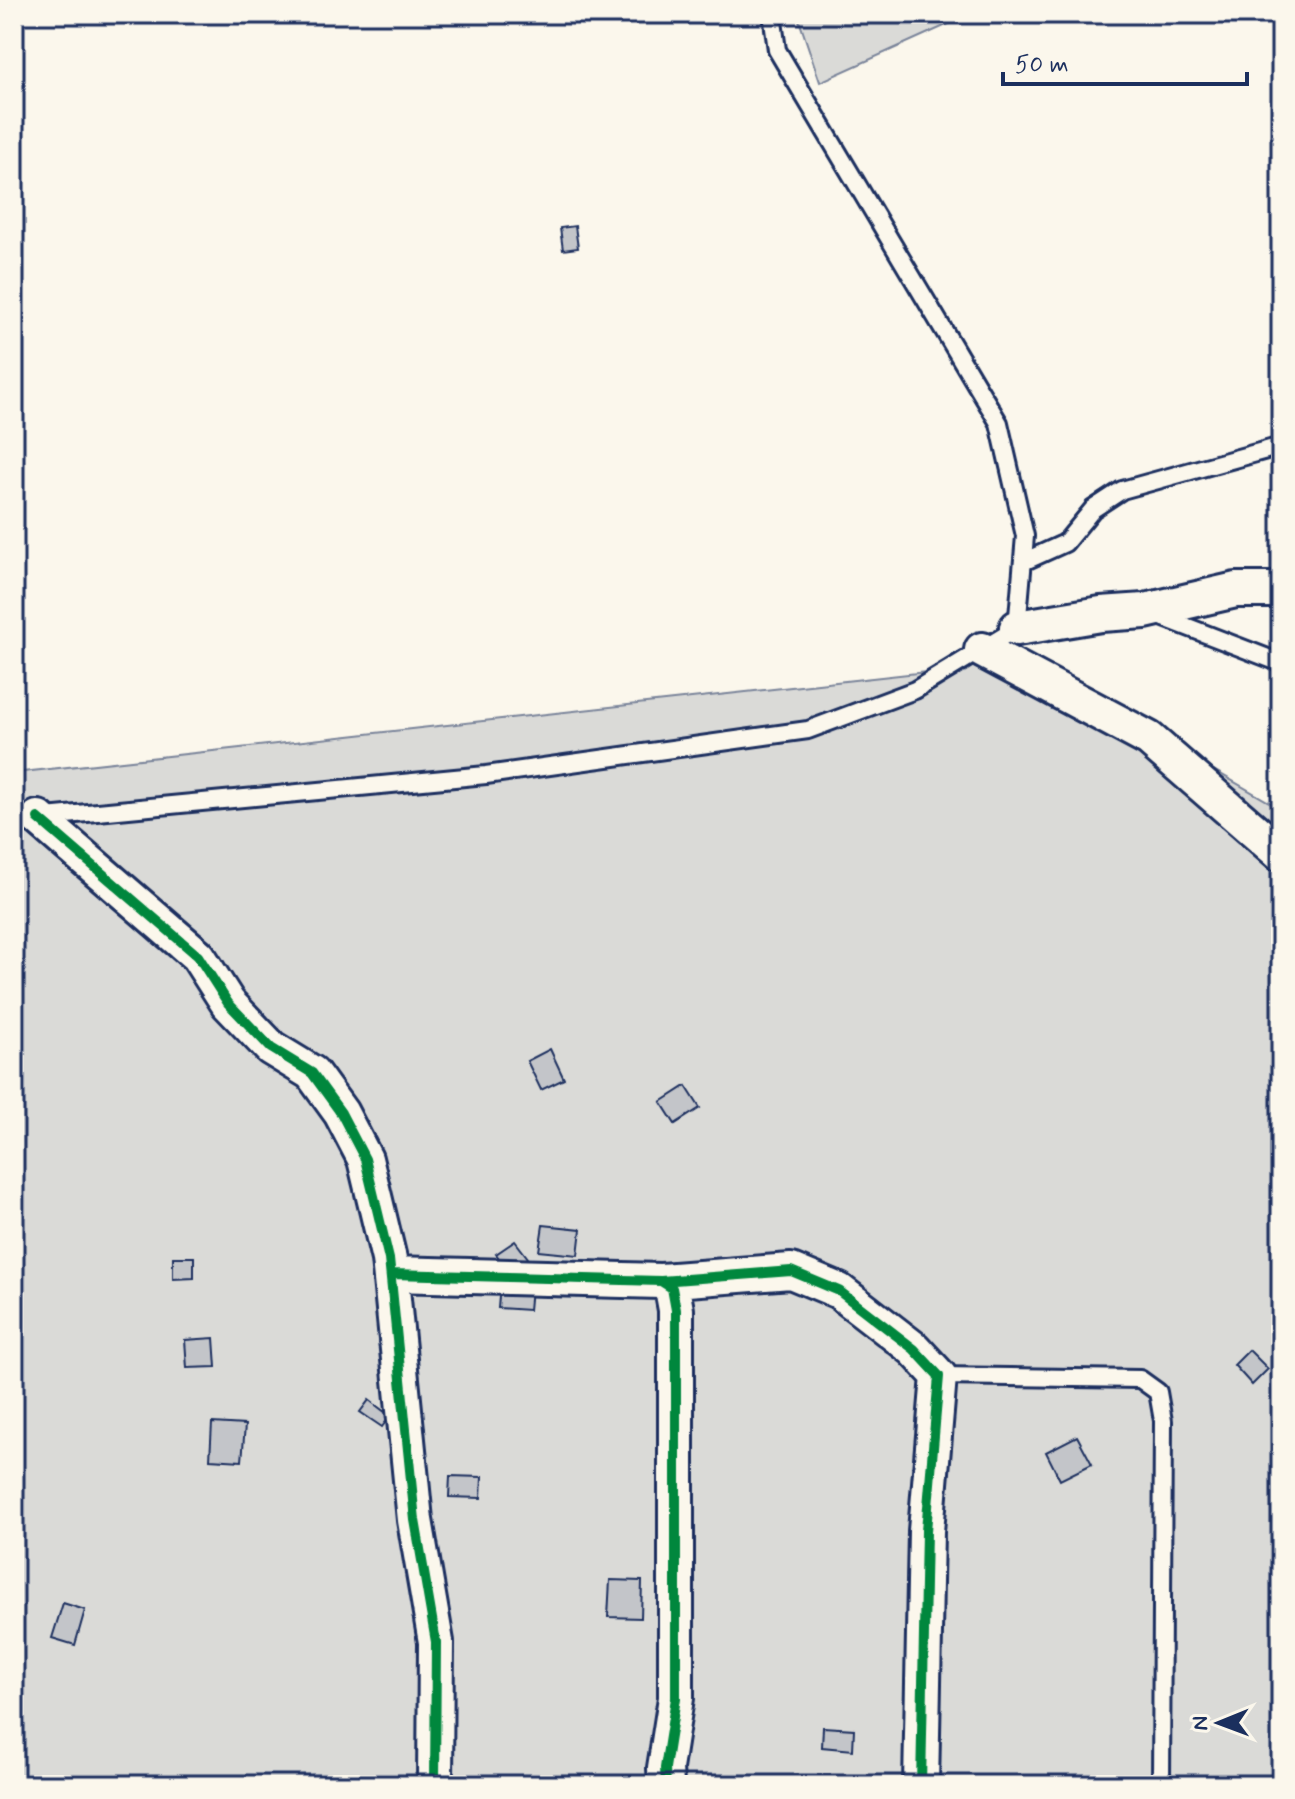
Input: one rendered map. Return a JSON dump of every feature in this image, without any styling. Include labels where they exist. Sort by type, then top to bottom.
[{"type":"street","points":[[1017,628],[1101,614],[1145,611],[1236,590],[1281,590]]},
{"type":"street","points":[[982,650],[1149,739],[1281,854]]},
{"type":"street","points":[[26,819],[198,956],[228,1003],[271,1048],[312,1073],[341,1113],[365,1159],[391,1274],[415,1520],[436,1642],[435,1785]]},
{"type":"street","points":[[391,1274],[661,1281],[791,1271],[839,1291],[914,1349],[939,1376],[926,1531],[921,1785]]},
{"type":"street","points":[[661,1281],[672,1288],[676,1310],[676,1698],[666,1785]]},
{"type":"lane","points":[[26,819],[486,775],[808,730],[915,690],[1017,628],[1025,536],[999,423],[777,50],[772,14]]},
{"type":"lane","points":[[1023,562],[1065,543],[1093,509],[1122,490],[1281,446]]},
{"type":"lane","points":[[1145,611],[1281,663]]},
{"type":"lane","points":[[939,1376],[1140,1379],[1158,1392],[1163,1421],[1161,1785]]},
{"type":"shaded area","points":[[797,14],[971,14],[820,82]]},
{"type":"shaded area","points":[[1025,661],[1281,809],[1281,1785],[14,1785],[14,773]]},
{"type":"building","points":[[575,226],[578,248],[563,250],[560,228]]},
{"type":"building","points":[[550,1049],[564,1079],[541,1090],[527,1061]]},
{"type":"building","points":[[686,1086],[700,1108],[675,1124],[661,1102]]},
{"type":"building","points":[[543,1225],[581,1229],[578,1255],[539,1251]]},
{"type":"building","points":[[515,1241],[528,1258],[509,1271],[496,1254]]},
{"type":"building","points":[[173,1257],[194,1257],[194,1278],[173,1279]]},
{"type":"building","points":[[500,1285],[531,1288],[529,1310],[498,1308]]},
{"type":"building","points":[[214,1338],[216,1367],[187,1368],[185,1340]]},
{"type":"building","points":[[1249,1350],[1268,1369],[1252,1385],[1234,1365]]},
{"type":"building","points":[[369,1400],[390,1416],[382,1427],[360,1412]]},
{"type":"building","points":[[212,1423],[245,1425],[242,1461],[210,1459]]},
{"type":"building","points":[[1077,1436],[1092,1464],[1060,1480],[1046,1452]]},
{"type":"building","points":[[450,1476],[482,1477],[481,1498],[449,1497]]},
{"type":"building","points":[[610,1580],[642,1581],[641,1618],[608,1617]]},
{"type":"building","points":[[63,1603],[85,1610],[75,1645],[52,1638]]},
{"type":"building","points":[[823,1727],[854,1729],[853,1750],[822,1747]]},
{"type":"cycle path","points":[[38,818],[198,956],[228,1003],[271,1048],[312,1073],[341,1113],[365,1159],[389,1259],[415,1520],[436,1642],[435,1785]]},
{"type":"cycle path","points":[[391,1274],[661,1281],[791,1271],[839,1291],[914,1349],[939,1376],[926,1531],[921,1785]]},
{"type":"cycle path","points":[[661,1281],[672,1288],[676,1310],[676,1698],[665,1768],[666,1785]]}]
